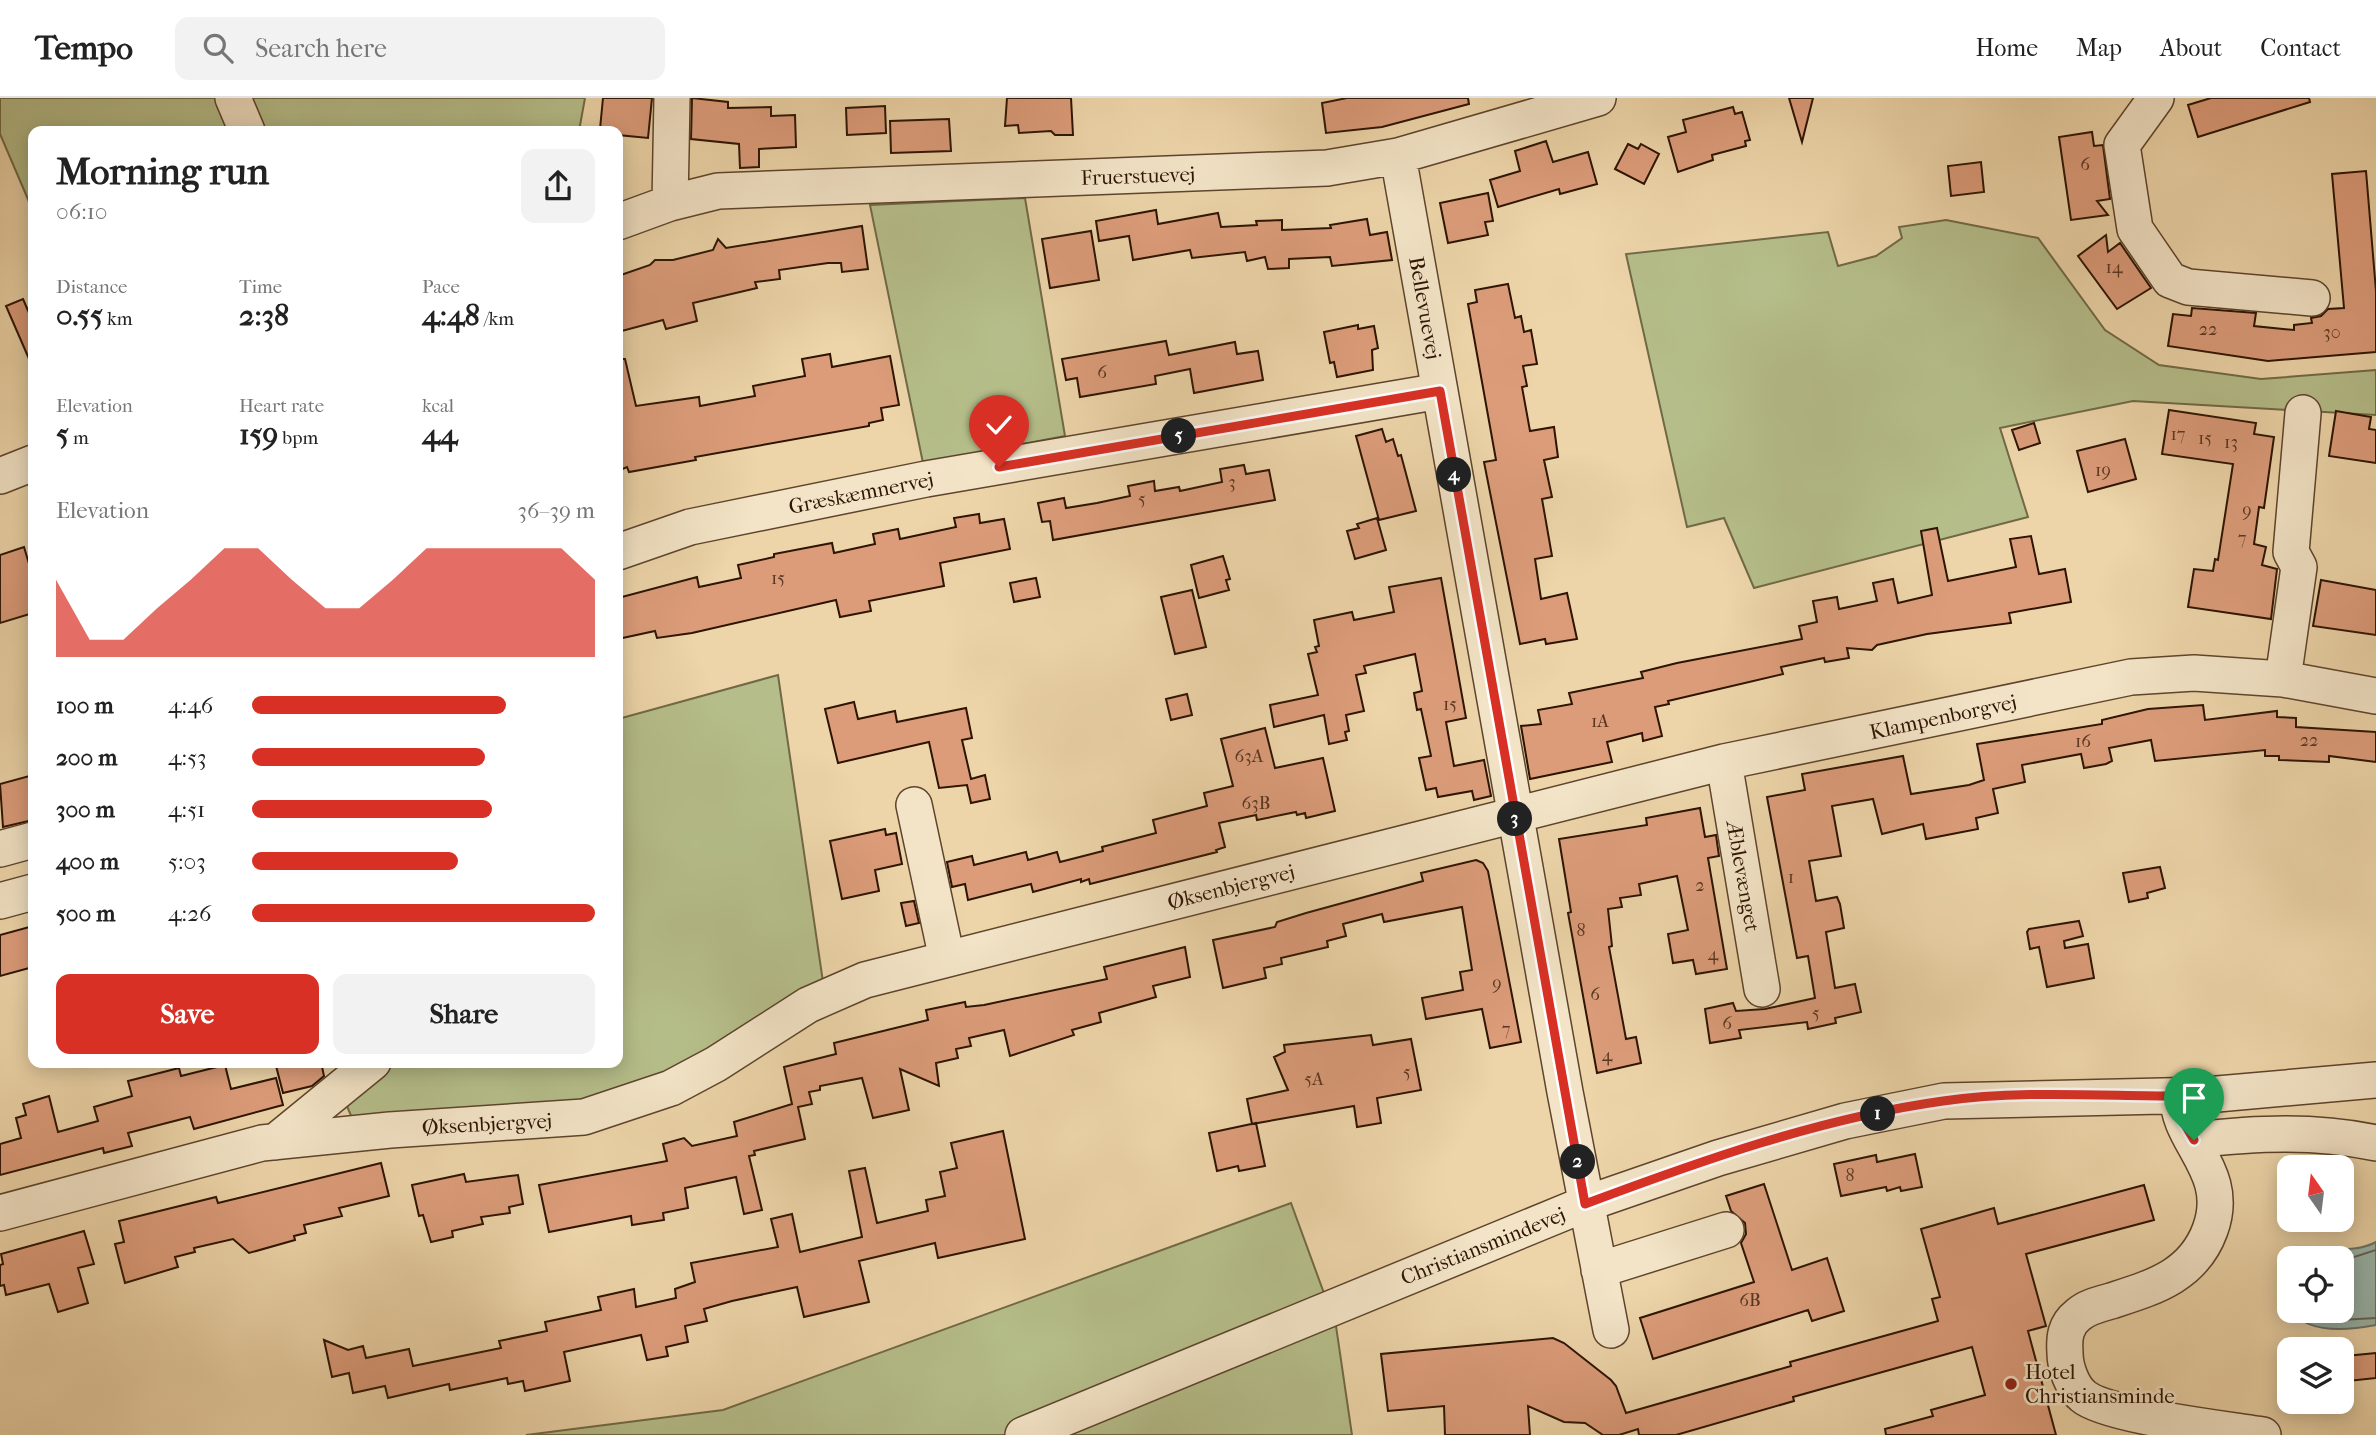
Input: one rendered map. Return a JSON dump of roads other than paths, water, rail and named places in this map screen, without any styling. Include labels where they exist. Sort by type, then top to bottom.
[{"type":"street","points":[[233,98],[245,126]]},
{"type":"street","points":[[670,203],[672,98]]},
{"type":"street","points":[[2156,98],[2122,145],[2135,229],[2169,280],[2188,287],[2312,298]]},
{"type":"street","name":"Fruerstuevej","points":[[623,220],[670,203],[718,191],[1314,168],[1398,156],[1576,101]]},
{"type":"street","name":"Bellevuevej","points":[[1398,156],[1514,814],[1585,1204],[1611,1330]]},
{"type":"street","name":"Græskæmnervej","points":[[623,550],[690,527],[926,479],[1440,391]]},
{"type":"street","points":[[2283,679],[2299,567],[2291,552],[2303,413]]},
{"type":"street","points":[[0,476],[28,465]]},
{"type":"street","name":"Klampenborgvej","points":[[1514,814],[1724,762],[2131,677],[2194,673],[2283,679],[2376,696]]},
{"type":"street","name":"Æblevænget","points":[[1724,762],[1762,989]]},
{"type":"street","points":[[914,805],[947,960]]},
{"type":"street","name":"Øksenbjergvej","points":[[0,1213],[275,1142],[390,1130],[563,1120],[602,1112],[644,1099],[694,1076],[807,1005],[866,980],[1514,814]]},
{"type":"street","points":[[0,849],[28,841]]},
{"type":"street","points":[[275,1142],[366,1068]]},
{"type":"street","name":"Christiansmindevej","points":[[1023,1435],[1585,1204],[1718,1157],[1845,1121],[1915,1106],[1986,1097],[2178,1096],[2376,1080]]},
{"type":"street","points":[[2178,1096],[2180,1116],[2208,1170],[2216,1199],[2210,1231],[2200,1250],[2182,1273],[2159,1286],[2092,1307],[2077,1315],[2067,1326],[2065,1359],[2075,1387],[2082,1395],[2110,1409],[2263,1435]]},
{"type":"street","points":[[2194,1140],[2288,1132],[2348,1137],[2376,1143]]},
{"type":"street","points":[[1599,1270],[1726,1230]]},
{"type":"water","points":[[2376,1242],[2376,1325],[2331,1329],[2307,1323],[2354,1323],[2354,1249]]},
{"type":"place","name":"Hotel Christiansminde","points":[[2011,1384]]}]
